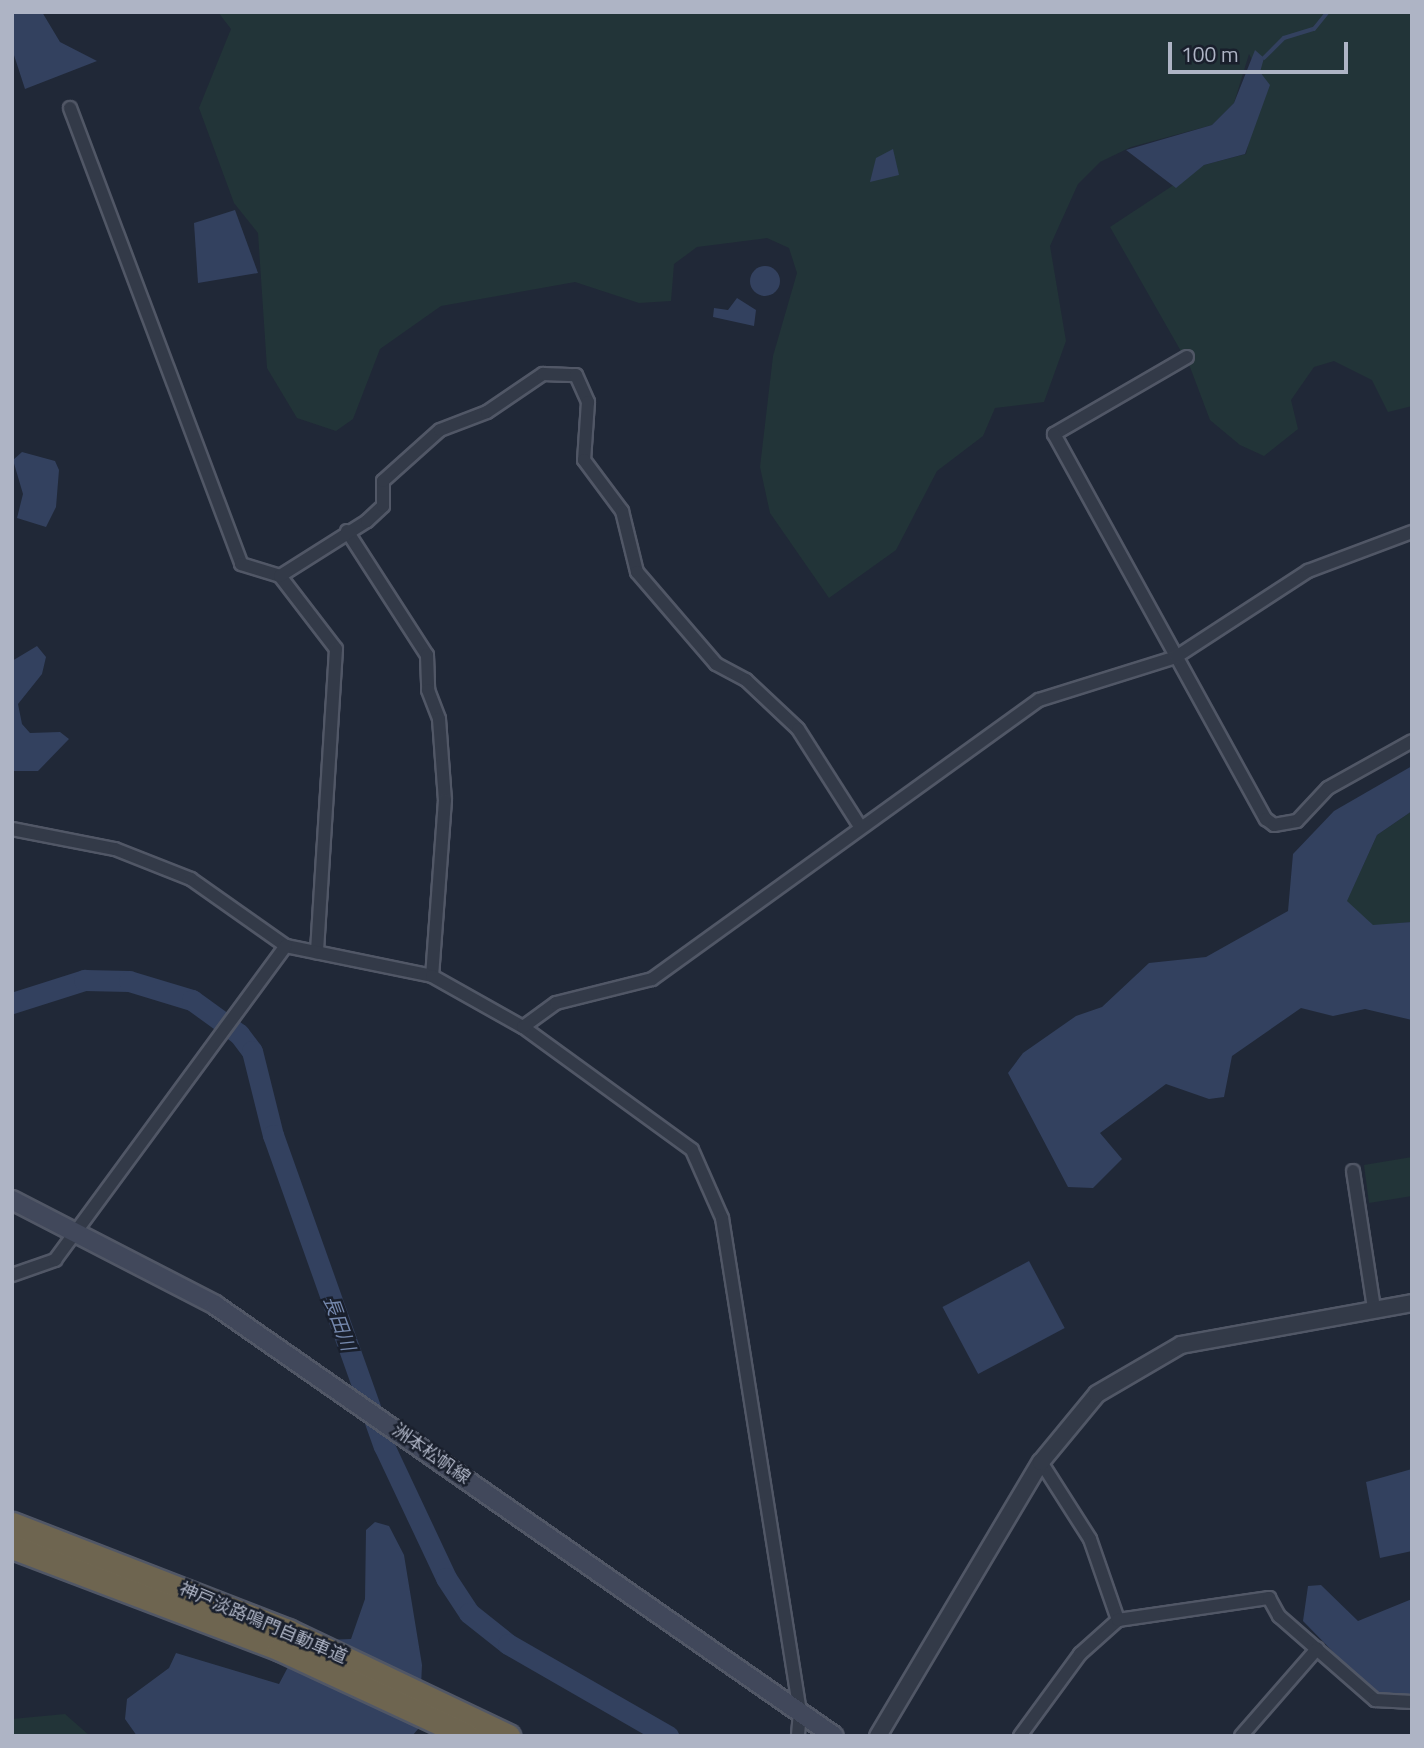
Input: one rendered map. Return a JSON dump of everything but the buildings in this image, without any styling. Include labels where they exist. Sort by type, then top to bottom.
[{"type":"highway","name":"神戸淡路鳴門自動車道","points":[[12,1524],[284,1640],[461,1726],[508,1736]]},
{"type":"highway","name":"神戸淡路鳴門自動車道","points":[[12,1547],[284,1640]]},
{"type":"main road","name":"洲本松帆線","points":[[12,1200],[215,1305],[834,1736]]},
{"type":"street","points":[[70,108],[241,564],[279,576],[336,649],[317,952]]},
{"type":"street","points":[[1187,357],[1054,434],[1176,657],[1274,825],[1297,821],[1328,788],[1412,741]]},
{"type":"street","points":[[279,576],[383,506],[383,481],[440,430],[487,412],[543,374],[576,375],[588,402],[584,460],[622,511],[637,572],[716,664],[746,680],[798,729],[861,828]]},
{"type":"street","points":[[347,531],[427,655],[428,690],[439,719],[446,800],[432,976]]},
{"type":"street","points":[[523,1027],[556,1003],[652,979],[1039,700],[1176,657],[1308,571],[1411,534]]},
{"type":"street","points":[[12,829],[115,849],[191,880],[286,946],[432,976],[523,1027],[692,1150],[717,1200],[800,1712],[798,1736]]},
{"type":"street","points":[[12,1275],[55,1260],[286,946]]},
{"type":"street","points":[[1353,1171],[1374,1308]]},
{"type":"street","points":[[878,1736],[1041,1462],[1097,1394],[1150,1359],[1181,1345],[1412,1303]]},
{"type":"street","points":[[1041,1462],[1090,1539],[1118,1620]]},
{"type":"street","points":[[1020,1736],[1080,1654],[1118,1620],[1269,1598],[1279,1616],[1375,1700],[1412,1702]]},
{"type":"street","points":[[1241,1736],[1317,1649]]},
{"type":"shaded area","points":[[218,12],[1412,12],[1412,406],[1388,412],[1372,380],[1334,361],[1314,367],[1291,400],[1298,429],[1264,456],[1240,445],[1210,420],[1190,367],[1110,227],[1204,165],[1246,154],[1262,79],[1249,54],[1234,103],[1212,125],[1131,147],[1100,162],[1078,184],[1050,246],[1066,341],[1044,402],[995,408],[983,436],[937,471],[896,550],[829,598],[770,513],[760,467],[773,356],[797,273],[789,248],[767,238],[697,247],[674,264],[671,301],[639,303],[575,282],[441,306],[380,349],[353,419],[336,431],[297,418],[267,368],[258,233],[234,203],[199,108],[231,29]]},
{"type":"shaded area","points":[[1412,811],[1412,922],[1373,926],[1346,902],[1377,835]]},
{"type":"shaded area","points":[[1412,1157],[1412,1196],[1369,1203],[1364,1165]]},
{"type":"shaded area","points":[[65,1714],[90,1736],[12,1736],[12,1719]]},
{"type":"water","points":[[12,12],[42,12],[60,42],[97,61],[25,89],[12,49]]},
{"type":"water","points":[[1255,50],[1264,58],[1260,72],[1270,85],[1245,154],[1204,165],[1176,188],[1126,150],[1212,125],[1234,103]]},
{"type":"water","points":[[893,149],[899,175],[870,182],[876,158]]},
{"type":"water","points":[[235,210],[258,273],[198,283],[194,223]]},
{"type":"water","points":[[765,266],[775,271],[780,281],[775,291],[765,296],[755,291],[750,281],[755,271]]},
{"type":"water","points":[[737,298],[756,310],[754,326],[713,317],[714,308],[728,310]]},
{"type":"water","points":[[22,452],[55,461],[59,470],[56,507],[46,527],[17,518],[23,494],[13,460]]},
{"type":"water","points":[[37,646],[46,657],[42,674],[18,704],[22,724],[30,733],[60,732],[69,739],[38,771],[12,771],[12,661]]},
{"type":"water","points":[[1412,766],[1412,811],[1377,835],[1347,901],[1373,925],[1412,922],[1412,1020],[1365,1009],[1333,1016],[1301,1008],[1232,1056],[1224,1097],[1209,1099],[1166,1084],[1100,1133],[1122,1159],[1093,1188],[1068,1187],[1008,1073],[1023,1053],[1076,1016],[1102,1007],[1149,963],[1206,957],[1288,911],[1293,854],[1334,811]]},
{"type":"water","points":[[1029,1261],[1065,1328],[978,1374],[942,1307]]},
{"type":"water","points":[[1412,1469],[1412,1551],[1380,1558],[1366,1482]]},
{"type":"water","points":[[375,1522],[389,1526],[404,1555],[422,1665],[419,1728],[412,1736],[137,1736],[125,1719],[127,1699],[169,1668],[176,1653],[279,1684],[297,1650],[324,1640],[351,1639],[365,1599],[366,1530]]},
{"type":"water","points":[[1321,1585],[1358,1621],[1412,1599],[1412,1694],[1383,1703],[1303,1621],[1308,1586]]},
{"type":"waterway","points":[[1264,58],[1284,38],[1314,29],[1328,12]]},
{"type":"waterway","name":"長田川","points":[[12,1003],[84,980],[129,981],[192,1000],[239,1034],[252,1051],[273,1135],[384,1446],[446,1578],[469,1613],[508,1644],[668,1736]]}]
